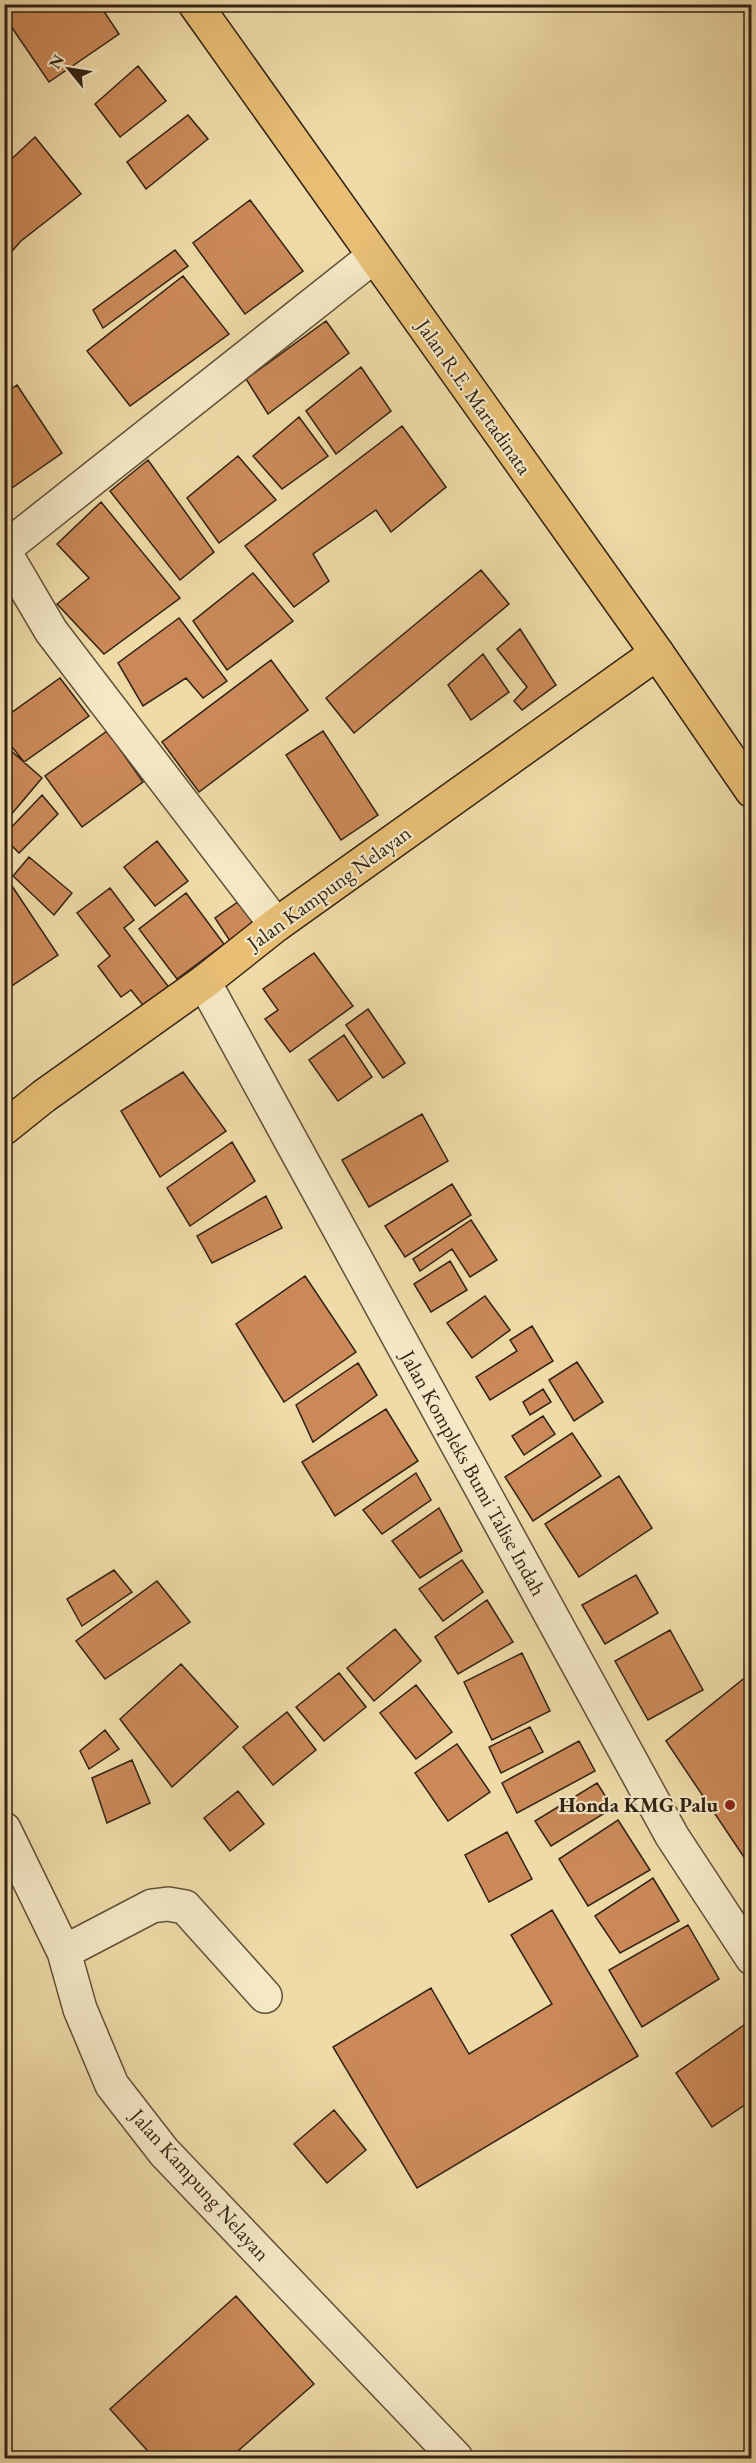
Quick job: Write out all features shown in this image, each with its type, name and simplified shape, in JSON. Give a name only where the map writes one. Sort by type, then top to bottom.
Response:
[{"type":"main road","name":"Jalan R.E. Martadinata","points":[[195,4],[657,653],[752,791]]},
{"type":"main road","name":"Jalan Kampung Nelayan","points":[[4,1128],[44,1096],[204,982],[276,925],[657,653]]},
{"type":"street","points":[[276,925],[51,631],[4,550],[374,256]]},
{"type":"street","name":"Jalan Kompleks Bumi Talise Indah","points":[[204,982],[672,1836],[752,1958]]},
{"type":"street","name":"Jalan Kampung Nelayan","points":[[4,1829],[64,1952],[80,2009],[112,2085],[164,2152],[456,2458]]},
{"type":"street","points":[[64,1952],[152,1906],[168,1904],[185,1907],[265,1996]]},
{"type":"building","points":[[5,4],[99,4],[119,34],[49,82],[4,16]]},
{"type":"building","points":[[138,66],[166,101],[120,137],[95,104]]},
{"type":"building","points":[[188,115],[208,139],[146,189],[127,162]]},
{"type":"building","points":[[35,137],[81,194],[21,241],[12,251],[4,242],[4,166]]},
{"type":"building","points":[[250,200],[303,271],[245,314],[193,243]]},
{"type":"building","points":[[175,250],[188,266],[103,328],[93,310]]},
{"type":"building","points":[[183,276],[229,334],[130,406],[87,351]]},
{"type":"building","points":[[326,321],[349,353],[268,414],[246,379]]},
{"type":"building","points":[[361,367],[391,411],[336,454],[306,411]]},
{"type":"building","points":[[17,385],[62,453],[9,490],[4,482],[4,394]]},
{"type":"building","points":[[299,417],[328,456],[282,489],[253,456]]},
{"type":"building","points":[[402,426],[446,487],[391,532],[376,510],[313,554],[329,581],[294,607],[245,546]]},
{"type":"building","points":[[238,456],[276,500],[219,543],[187,498]]},
{"type":"building","points":[[148,460],[214,552],[180,580],[110,491]]},
{"type":"building","points":[[101,502],[180,598],[104,654],[57,604],[89,578],[57,544]]},
{"type":"building","points":[[481,570],[509,604],[354,733],[326,698]]},
{"type":"building","points":[[253,573],[293,621],[227,670],[193,621]]},
{"type":"building","points":[[179,618],[227,681],[203,698],[186,678],[143,706],[118,663]]},
{"type":"building","points":[[520,629],[556,685],[522,710],[514,701],[527,687],[497,649]]},
{"type":"building","points":[[483,654],[509,692],[471,720],[448,685]]},
{"type":"building","points":[[271,660],[308,710],[199,792],[162,742]]},
{"type":"building","points":[[60,678],[89,716],[24,762],[4,737],[4,718]]},
{"type":"building","points":[[107,731],[143,782],[82,827],[45,776]]},
{"type":"building","points":[[323,731],[378,815],[341,840],[286,755]]},
{"type":"building","points":[[9,749],[42,778],[4,823],[4,755]]},
{"type":"building","points":[[42,795],[58,814],[19,853],[4,838],[4,835]]},
{"type":"building","points":[[157,841],[188,881],[155,906],[124,867]]},
{"type":"building","points":[[29,857],[72,893],[54,915],[13,876]]},
{"type":"building","points":[[4,874],[58,955],[4,991]]},
{"type":"building","points":[[110,888],[134,920],[124,928],[171,990],[146,1009],[131,990],[121,997],[98,966],[110,956],[77,913]]},
{"type":"building","points":[[186,893],[224,944],[177,979],[139,929]]},
{"type":"building","points":[[242,899],[258,923],[230,941],[215,918]]},
{"type":"building","points":[[314,953],[353,1006],[290,1052],[265,1019],[278,1010],[263,989]]},
{"type":"building","points":[[368,1009],[405,1063],[383,1078],[346,1025]]},
{"type":"building","points":[[344,1035],[372,1077],[338,1101],[309,1060]]},
{"type":"building","points":[[183,1072],[226,1131],[160,1177],[121,1111]]},
{"type":"building","points":[[422,1114],[448,1161],[369,1207],[342,1160]]},
{"type":"building","points":[[232,1142],[255,1181],[190,1226],[167,1188]]},
{"type":"building","points":[[452,1184],[471,1215],[405,1257],[385,1226]]},
{"type":"building","points":[[266,1196],[282,1228],[212,1263],[197,1236]]},
{"type":"building","points":[[471,1220],[497,1260],[470,1277],[452,1249],[420,1271],[413,1259]]},
{"type":"building","points":[[450,1261],[467,1290],[431,1312],[414,1284]]},
{"type":"building","points":[[305,1276],[356,1352],[284,1402],[236,1324]]},
{"type":"building","points":[[485,1296],[510,1330],[472,1358],[447,1323]]},
{"type":"building","points":[[532,1326],[553,1361],[490,1400],[476,1377],[517,1351],[510,1340]]},
{"type":"building","points":[[577,1362],[603,1402],[574,1421],[549,1380]]},
{"type":"building","points":[[358,1363],[377,1395],[313,1442],[296,1405]]},
{"type":"building","points":[[543,1389],[551,1402],[530,1415],[523,1402]]},
{"type":"building","points":[[386,1409],[418,1461],[335,1516],[302,1462]]},
{"type":"building","points":[[543,1416],[555,1434],[524,1455],[512,1436]]},
{"type":"building","points":[[572,1433],[601,1476],[533,1521],[505,1477]]},
{"type":"building","points":[[416,1473],[431,1500],[382,1534],[363,1510]]},
{"type":"building","points":[[619,1476],[652,1528],[579,1577],[545,1524]]},
{"type":"building","points":[[439,1508],[462,1551],[420,1578],[392,1541]]},
{"type":"building","points":[[462,1560],[483,1592],[443,1621],[419,1589]]},
{"type":"building","points":[[114,1570],[132,1592],[82,1626],[67,1599]]},
{"type":"building","points":[[636,1575],[658,1613],[605,1644],[582,1605]]},
{"type":"building","points":[[157,1581],[190,1622],[105,1679],[76,1641]]},
{"type":"building","points":[[487,1600],[513,1642],[458,1674],[435,1637]]},
{"type":"building","points":[[395,1629],[421,1661],[374,1701],[347,1668]]},
{"type":"building","points":[[670,1630],[703,1690],[648,1720],[615,1661]]},
{"type":"building","points":[[522,1653],[550,1711],[492,1740],[464,1682]]},
{"type":"building","points":[[181,1664],[238,1727],[172,1787],[120,1719]]},
{"type":"building","name":"Honda KMG Palu","points":[[752,1672],[752,1869],[666,1741]]},
{"type":"building","points":[[339,1673],[366,1707],[324,1741],[296,1707]]},
{"type":"building","points":[[416,1685],[452,1732],[416,1759],[380,1713]]},
{"type":"building","points":[[287,1712],[316,1750],[273,1785],[243,1747]]},
{"type":"building","points":[[530,1727],[543,1752],[501,1773],[489,1747]]},
{"type":"building","points":[[105,1730],[119,1749],[89,1769],[80,1751]]},
{"type":"building","points":[[579,1741],[595,1771],[517,1813],[502,1783]]},
{"type":"building","points":[[457,1744],[490,1792],[448,1821],[415,1773]]},
{"type":"building","points":[[132,1760],[150,1803],[107,1823],[92,1778]]},
{"type":"building","points":[[597,1783],[613,1808],[551,1846],[535,1821]]},
{"type":"building","points":[[238,1791],[264,1824],[230,1851],[204,1818]]},
{"type":"building","points":[[618,1820],[650,1870],[588,1906],[559,1859]]},
{"type":"building","points":[[507,1832],[532,1879],[489,1902],[465,1855]]},
{"type":"building","points":[[653,1878],[679,1921],[620,1953],[595,1916]]},
{"type":"building","points":[[552,1910],[638,2056],[417,2188],[333,2047],[431,1988],[469,2054],[552,2004],[511,1935]]},
{"type":"building","points":[[688,1925],[719,1979],[642,2027],[609,1970]]},
{"type":"building","points":[[744,2025],[752,2037],[752,2100],[712,2127],[676,2073]]},
{"type":"building","points":[[334,2110],[366,2150],[327,2183],[294,2144]]},
{"type":"building","points":[[236,2296],[314,2384],[230,2458],[154,2458],[110,2409]]},
{"type":"place","name":"Honda KMG Palu","points":[[730,1805]]}]
